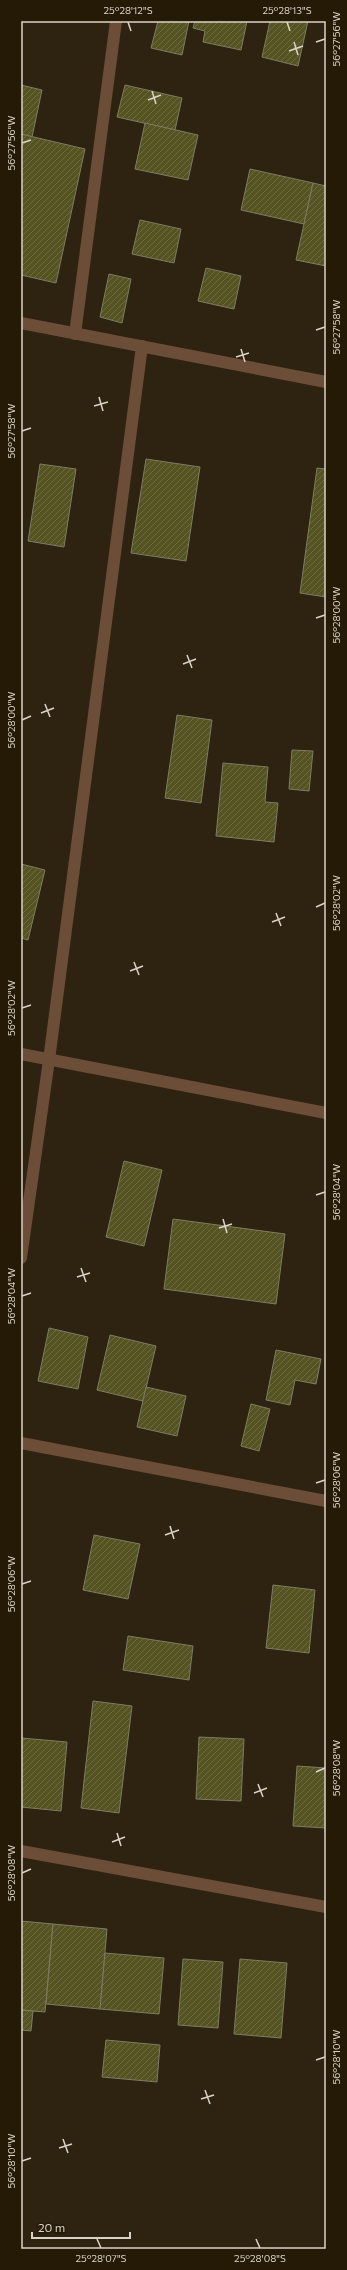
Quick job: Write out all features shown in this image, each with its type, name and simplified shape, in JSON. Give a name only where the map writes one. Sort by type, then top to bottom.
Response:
[{"type":"street","points":[[75,334],[116,21]]},
{"type":"street","points":[[21,323],[326,382]]},
{"type":"street","points":[[21,1258],[49,1060],[142,346]]},
{"type":"street","points":[[21,1054],[326,1114]]},
{"type":"street","points":[[21,1442],[326,1501]]},
{"type":"street","points":[[21,1850],[326,1907]]},
{"type":"building","points":[[158,21],[189,21],[182,55],[151,48]]},
{"type":"building","points":[[195,21],[247,21],[241,50],[203,42],[205,31],[193,28]]},
{"type":"building","points":[[270,21],[308,21],[298,66],[262,57]]},
{"type":"building","points":[[21,85],[42,90],[32,137],[21,134]]},
{"type":"building","points":[[125,85],[182,98],[175,130],[117,117]]},
{"type":"building","points":[[145,123],[198,135],[188,180],[135,169]]},
{"type":"building","points":[[21,134],[85,149],[56,283],[21,275]]},
{"type":"building","points":[[250,169],[313,183],[304,224],[241,210]]},
{"type":"building","points":[[313,183],[326,186],[326,266],[296,260]]},
{"type":"building","points":[[140,220],[181,229],[174,263],[132,254]]},
{"type":"building","points":[[206,268],[241,276],[234,309],[198,301]]},
{"type":"building","points":[[109,274],[131,279],[122,323],[100,317]]},
{"type":"building","points":[[146,459],[200,467],[186,561],[131,553]]},
{"type":"building","points":[[40,464],[76,469],[64,547],[28,541]]},
{"type":"building","points":[[317,468],[326,469],[326,597],[300,593]]},
{"type":"building","points":[[177,715],[212,720],[201,803],[165,798]]},
{"type":"building","points":[[292,750],[313,751],[309,791],[289,789]]},
{"type":"building","points":[[223,763],[268,767],[265,802],[278,803],[274,842],[216,836]]},
{"type":"building","points":[[21,864],[45,870],[28,940],[21,938]]},
{"type":"building","points":[[124,1161],[162,1170],[144,1246],[106,1237]]},
{"type":"building","points":[[173,1219],[285,1234],[276,1304],[164,1289]]},
{"type":"building","points":[[49,1328],[88,1337],[78,1389],[38,1381]]},
{"type":"building","points":[[110,1335],[156,1346],[143,1401],[97,1390]]},
{"type":"building","points":[[276,1350],[321,1359],[316,1384],[295,1380],[290,1405],[266,1400]]},
{"type":"building","points":[[146,1387],[186,1396],[177,1436],[137,1427]]},
{"type":"building","points":[[251,1404],[270,1409],[259,1451],[241,1446]]},
{"type":"building","points":[[94,1535],[140,1544],[128,1599],[83,1590]]},
{"type":"building","points":[[273,1585],[315,1590],[309,1653],[266,1648]]},
{"type":"building","points":[[128,1636],[193,1646],[189,1680],[123,1670]]},
{"type":"building","points":[[93,1701],[132,1706],[119,1813],[81,1808]]},
{"type":"building","points":[[199,1737],[244,1739],[241,1801],[196,1799]]},
{"type":"building","points":[[21,1738],[67,1742],[61,1811],[21,1807]]},
{"type":"building","points":[[297,1766],[326,1768],[326,1828],[293,1826]]},
{"type":"building","points":[[21,1921],[53,1924],[45,2012],[21,2010]]},
{"type":"building","points":[[53,1924],[107,1929],[100,2009],[46,2004]]},
{"type":"building","points":[[105,1953],[164,1958],[159,2014],[100,2009]]},
{"type":"building","points":[[183,1959],[223,1962],[218,2028],[178,2025]]},
{"type":"building","points":[[240,1959],[287,1963],[281,2038],[234,2034]]},
{"type":"building","points":[[21,2010],[33,2011],[31,2031],[21,2030]]},
{"type":"building","points":[[106,2040],[160,2045],[157,2082],[102,2077]]}]
